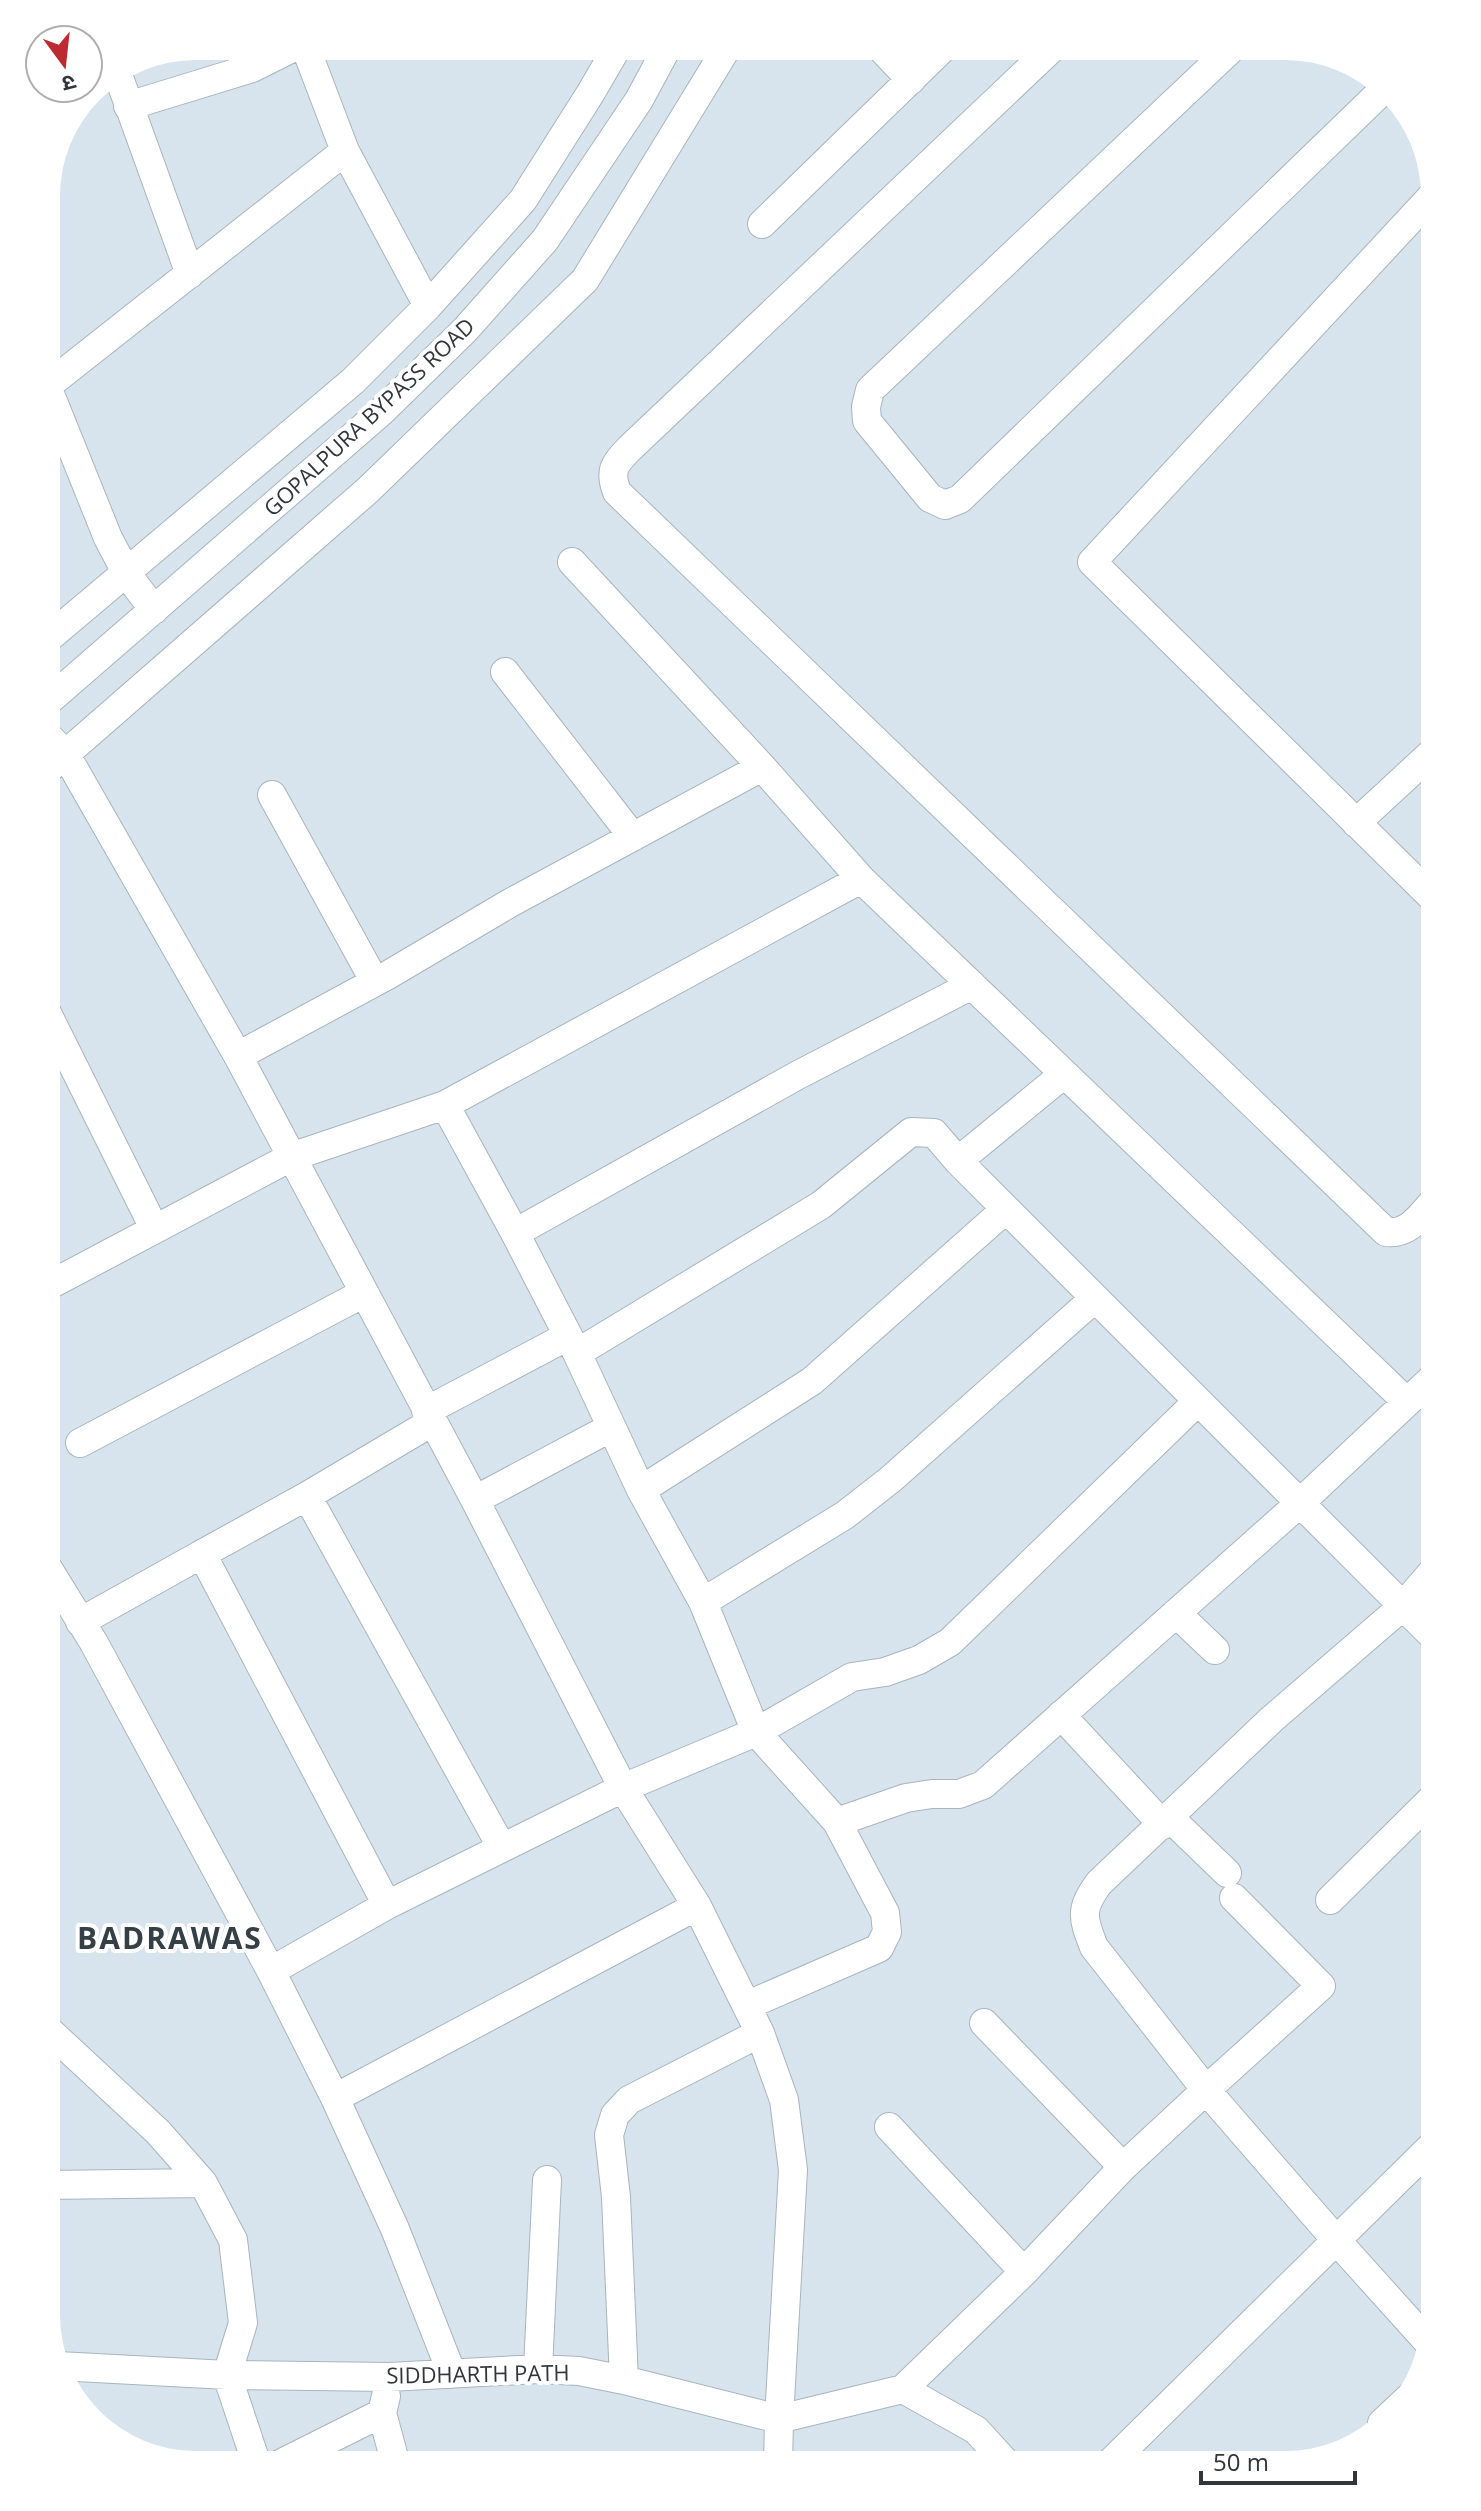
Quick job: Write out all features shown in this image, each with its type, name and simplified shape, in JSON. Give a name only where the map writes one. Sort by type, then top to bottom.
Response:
[{"type":"street","points":[[128,106],[242,60]]},
{"type":"street","points":[[310,60],[345,151],[428,306]]},
{"type":"street","name":"GOPALPURA BYPASS ROAD","points":[[60,629],[353,381],[428,306],[523,200],[610,60]]},
{"type":"street","name":"GOPALPURA BYPASS ROAD","points":[[60,691],[381,412],[465,330],[545,240],[639,100],[660,60]]},
{"type":"street","points":[[60,760],[368,490],[585,280],[719,60]]},
{"type":"street","points":[[892,60],[911,80]]},
{"type":"street","points":[[762,224],[931,60]]},
{"type":"street","points":[[1039,60],[629,449],[617,462],[611,478],[617,492],[1386,1232],[1398,1233],[1421,1214]]},
{"type":"street","points":[[1219,60],[870,390],[867,421],[930,498],[945,505],[960,499],[1377,96]]},
{"type":"street","points":[[120,83],[190,274]]},
{"type":"street","points":[[60,375],[345,151]]},
{"type":"street","points":[[1421,208],[1092,562],[1421,886]]},
{"type":"street","points":[[60,418],[108,538],[127,574],[154,610]]},
{"type":"street","points":[[572,562],[861,879],[1407,1402]]},
{"type":"street","points":[[505,672],[633,837]]},
{"type":"street","points":[[1356,823],[1421,763]]},
{"type":"street","points":[[238,1056],[375,982],[510,903],[762,767]]},
{"type":"street","points":[[60,769],[238,1056],[475,1500],[623,1788],[697,1906],[760,2033],[784,2100],[793,2170],[778,2451]]},
{"type":"street","points":[[272,795],[375,982]]},
{"type":"street","points":[[60,1279],[291,1157],[445,1105],[861,879]]},
{"type":"street","points":[[515,1233],[798,1075],[972,985]]},
{"type":"street","points":[[60,1039],[154,1228]]},
{"type":"street","points":[[958,1161],[1064,1074]]},
{"type":"street","points":[[445,1105],[515,1233],[641,1490],[703,1602],[756,1732],[837,1822],[885,1913],[887,1932],[879,1948],[748,2005]]},
{"type":"street","points":[[80,1622],[307,1496],[429,1417],[572,1345],[821,1205],[911,1132],[934,1133],[958,1161],[1421,1624]]},
{"type":"street","points":[[641,1490],[812,1381],[1006,1209]]},
{"type":"street","points":[[80,1443],[364,1293]]},
{"type":"street","points":[[703,1602],[845,1515],[891,1479],[1095,1298]]},
{"type":"street","points":[[837,1822],[906,1798],[959,1794],[983,1785],[1300,1503],[1421,1389]]},
{"type":"street","points":[[271,1971],[387,1905],[623,1788],[756,1732],[852,1677],[885,1672],[919,1660],[950,1642],[1198,1401]]},
{"type":"street","points":[[475,1500],[610,1428]]},
{"type":"street","points":[[307,1496],[502,1848]]},
{"type":"street","points":[[202,1554],[387,1905]]},
{"type":"street","points":[[1420,2333],[1206,2090],[1094,1947],[1085,1924],[1085,1902],[1099,1883],[1272,1719],[1403,1606],[1421,1585]]},
{"type":"street","points":[[60,1602],[80,1622],[94,1643],[271,1971],[335,2098],[395,2229],[452,2374]]},
{"type":"street","points":[[1176,1613],[1215,1650]]},
{"type":"street","points":[[995,2451],[976,2430],[903,2389],[1024,2272],[1123,2167],[1321,1986],[1230,1886],[1061,1715]]},
{"type":"street","points":[[1330,1900],[1421,1810]]},
{"type":"street","points":[[335,2098],[697,1906]]},
{"type":"street","points":[[984,2023],[1123,2167]]},
{"type":"street","points":[[624,2380],[616,2197],[609,2135],[615,2115],[629,2100],[760,2033]]},
{"type":"street","points":[[60,2041],[158,2132],[203,2183],[233,2240],[243,2323],[227,2375],[252,2451]]},
{"type":"street","points":[[889,2127],[1024,2272]]},
{"type":"street","points":[[1122,2451],[1421,2157]]},
{"type":"street","points":[[538,2369],[547,2180]]},
{"type":"street","points":[[60,2185],[203,2183]]},
{"type":"street","name":"SIDDHARTH PATH","points":[[70,2367],[227,2375],[389,2377],[538,2369],[579,2371],[779,2419],[903,2389]]},
{"type":"street","points":[[389,2377],[382,2413],[392,2451]]},
{"type":"street","points":[[306,2451],[382,2413]]},
{"type":"district","name":"BADRAWAS","points":[[170,1939]]}]
